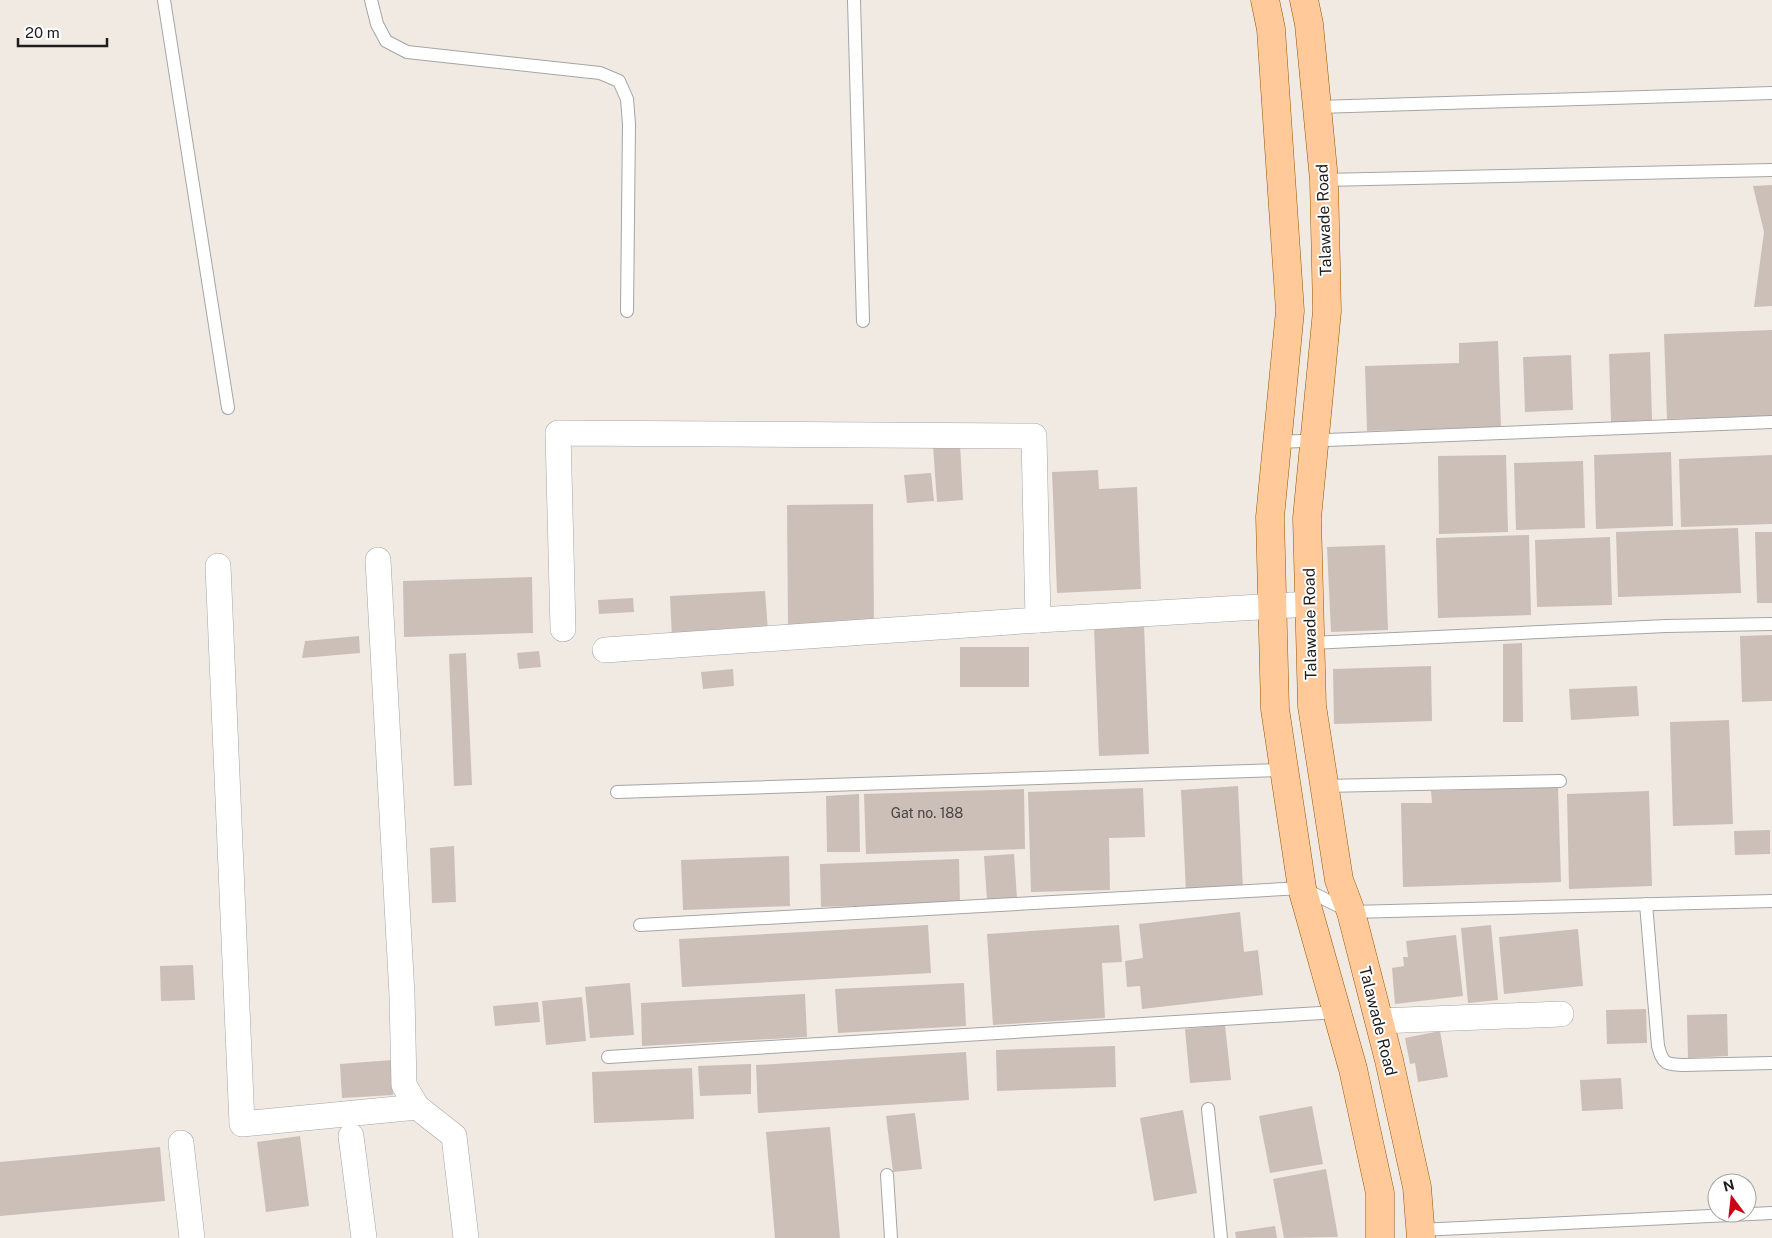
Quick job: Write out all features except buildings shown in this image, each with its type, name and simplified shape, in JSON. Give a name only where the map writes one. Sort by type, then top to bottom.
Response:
[{"type":"main road","points":[[1265,0],[1271,29],[1290,311],[1270,516],[1274,709],[1302,888],[1353,1069],[1380,1193],[1380,1238]]},
{"type":"main road","name":"Talawade Road","points":[[1304,0],[1309,24],[1324,180],[1327,312],[1307,518],[1312,706],[1339,880],[1351,912],[1379,1021],[1417,1187],[1421,1234]]},
{"type":"street","points":[[563,629],[558,433],[1034,436],[1038,620]]},
{"type":"street","points":[[378,560],[402,985],[404,1085],[417,1107],[454,1136],[466,1238]]},
{"type":"street","points":[[218,566],[242,1124],[417,1107]]},
{"type":"street","points":[[605,650],[1038,620],[1310,604]]},
{"type":"street","points":[[1379,1021],[1561,1014]]},
{"type":"street","points":[[351,1136],[364,1238]]},
{"type":"street","points":[[181,1144],[192,1238]]},
{"type":"lane","points":[[164,0],[228,408]]},
{"type":"lane","points":[[371,0],[377,24],[386,41],[406,52],[600,73],[620,81],[627,99],[629,124],[627,311]]},
{"type":"lane","points":[[854,0],[864,320]]},
{"type":"lane","points":[[1318,107],[1772,93]]},
{"type":"lane","points":[[1324,180],[1772,170]]},
{"type":"lane","points":[[1277,442],[1772,422]]},
{"type":"lane","points":[[1311,642],[1666,626],[1772,624]]},
{"type":"lane","points":[[617,792],[1284,770]]},
{"type":"lane","points":[[1324,786],[1560,781]]},
{"type":"lane","points":[[640,925],[1302,888],[1351,912],[1772,901]]},
{"type":"lane","points":[[1646,904],[1658,1046],[1662,1059],[1669,1064],[1683,1066],[1772,1063]]},
{"type":"lane","points":[[608,1057],[1337,1012]]},
{"type":"lane","points":[[1208,1109],[1221,1238]]},
{"type":"lane","points":[[887,1175],[891,1238]]},
{"type":"lane","points":[[1421,1234],[1772,1213]]}]
